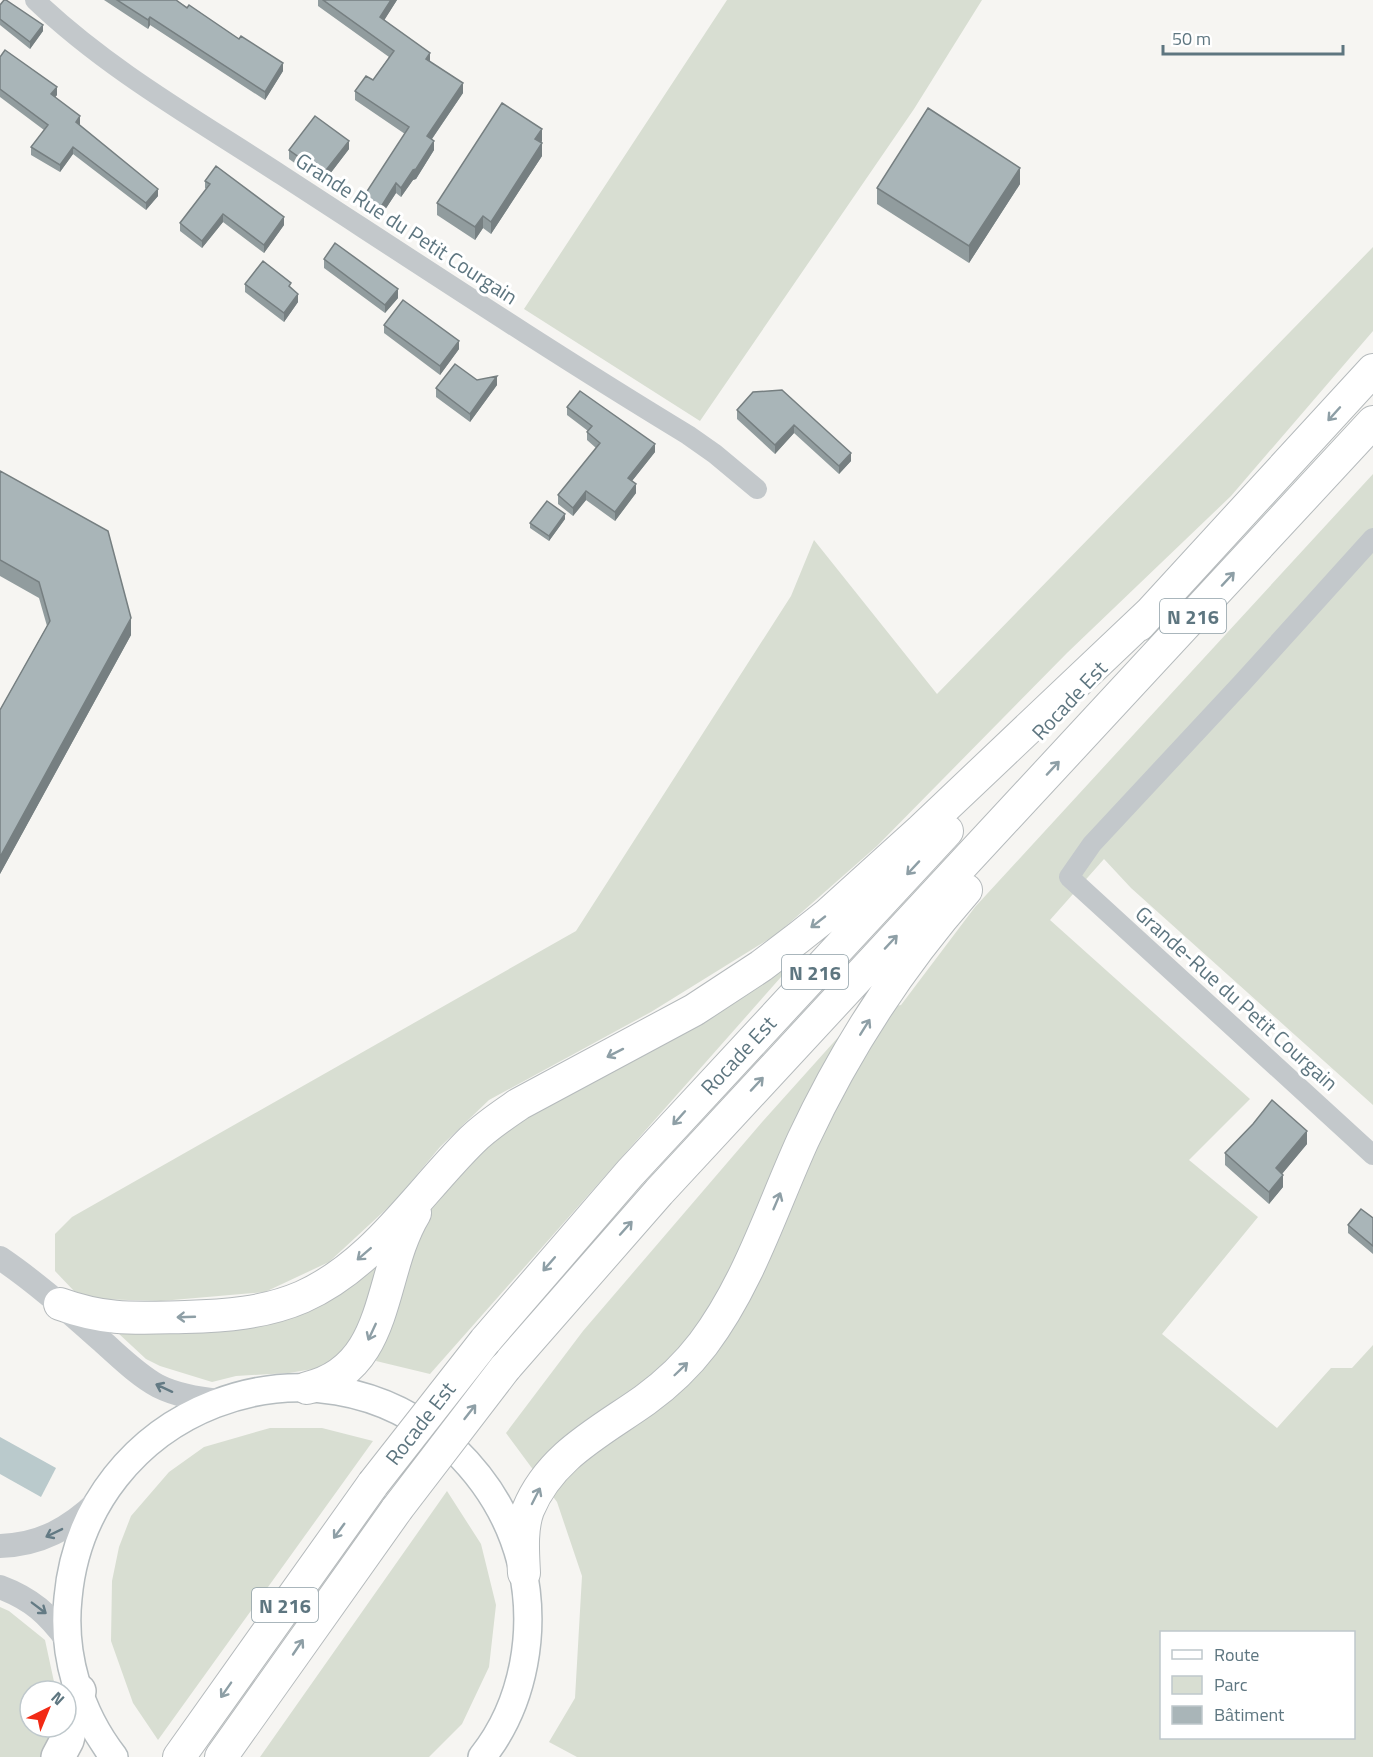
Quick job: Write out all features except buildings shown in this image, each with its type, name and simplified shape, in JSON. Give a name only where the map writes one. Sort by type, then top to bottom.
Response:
[{"type":"highway","name":"Rocade Est","points":[[179,1757],[373,1484],[484,1341],[579,1230],[674,1124],[1153,610],[1373,370]]},
{"type":"highway","name":"Rocade Est","points":[[224,1752],[397,1509],[505,1368],[658,1192],[1373,422]]},
{"type":"highway","points":[[60,1304],[90,1314],[118,1319],[223,1316],[274,1306],[302,1297],[343,1271],[380,1239],[475,1138],[519,1104],[694,1010],[761,966],[827,915],[921,830],[1153,610]]},
{"type":"highway","points":[[524,1574],[526,1521],[528,1511],[540,1487],[567,1455],[667,1382],[687,1364],[719,1321],[747,1269],[802,1143],[835,1076],[882,999],[912,957],[989,864],[1002,843],[1013,810]]},
{"type":"highway","points":[[307,1388],[334,1378],[349,1367],[361,1352],[378,1319],[402,1241],[412,1218],[435,1182]]},
{"type":"highway","points":[[58,1757],[67,1740],[79,1691]]},
{"type":"main road","points":[[114,1757],[96,1730],[79,1691],[68,1641],[67,1604],[72,1568],[83,1532],[99,1499],[118,1472],[145,1444],[181,1419],[220,1401],[263,1390],[307,1388],[350,1394],[372,1400],[411,1418],[447,1443],[478,1475],[502,1511],[524,1574],[528,1636],[520,1677],[507,1717],[482,1757]]},
{"type":"street","name":"Grande Rue du Petit Courgain","points":[[35,0],[70,31],[131,76],[413,261],[688,435],[757,489]]},
{"type":"street","name":"Grande-Rue du Petit Courgain","points":[[1373,538],[1092,844],[1069,877],[1373,1155]]},
{"type":"street","points":[[0,1258],[60,1304],[128,1364],[158,1386],[189,1397],[220,1401]]},
{"type":"street","points":[[0,1546],[33,1542],[60,1531],[84,1514],[99,1499]]},
{"type":"street","points":[[0,1587],[20,1595],[45,1612],[68,1641]]},
{"type":"green space","points":[[727,0],[982,0],[914,109],[700,421],[524,309]]},
{"type":"green space","points":[[1373,247],[1373,331],[1231,496],[1067,653],[877,846],[777,934],[651,1012],[489,1100],[440,1147],[395,1201],[329,1262],[265,1292],[161,1301],[96,1299],[74,1291],[55,1271],[55,1234],[72,1217],[576,931],[791,596],[814,540],[937,694]]},
{"type":"green space","points":[[1373,474],[1373,1105],[1131,888],[1104,859],[1050,920],[1250,1099],[1189,1160],[1258,1217],[1162,1334],[1277,1428],[1331,1368],[1352,1368],[1373,1345],[1373,1757],[577,1757],[549,1742],[575,1698],[582,1576],[557,1502],[506,1433],[583,1331],[763,1121],[859,1014],[901,1005],[975,907]]},
{"type":"green space","points":[[820,933],[430,1374],[376,1361],[414,1233],[451,1178],[492,1132]]},
{"type":"green space","points":[[379,1252],[378,1275],[351,1350],[319,1368],[289,1373],[236,1376],[212,1382],[160,1366],[146,1359],[118,1333],[198,1326]]},
{"type":"green space","points":[[270,1428],[322,1428],[373,1441],[158,1740],[133,1703],[111,1641],[112,1581],[119,1547],[131,1516],[169,1472],[204,1447]]},
{"type":"green space","points":[[447,1491],[481,1544],[496,1605],[489,1667],[462,1724],[429,1757],[260,1757]]},
{"type":"green space","points":[[0,1607],[9,1611],[45,1640],[53,1679],[18,1679],[18,1739],[50,1739],[43,1757],[0,1757]]},
{"type":"shaded area","points":[[0,1437],[56,1468],[41,1497],[0,1474]]}]
